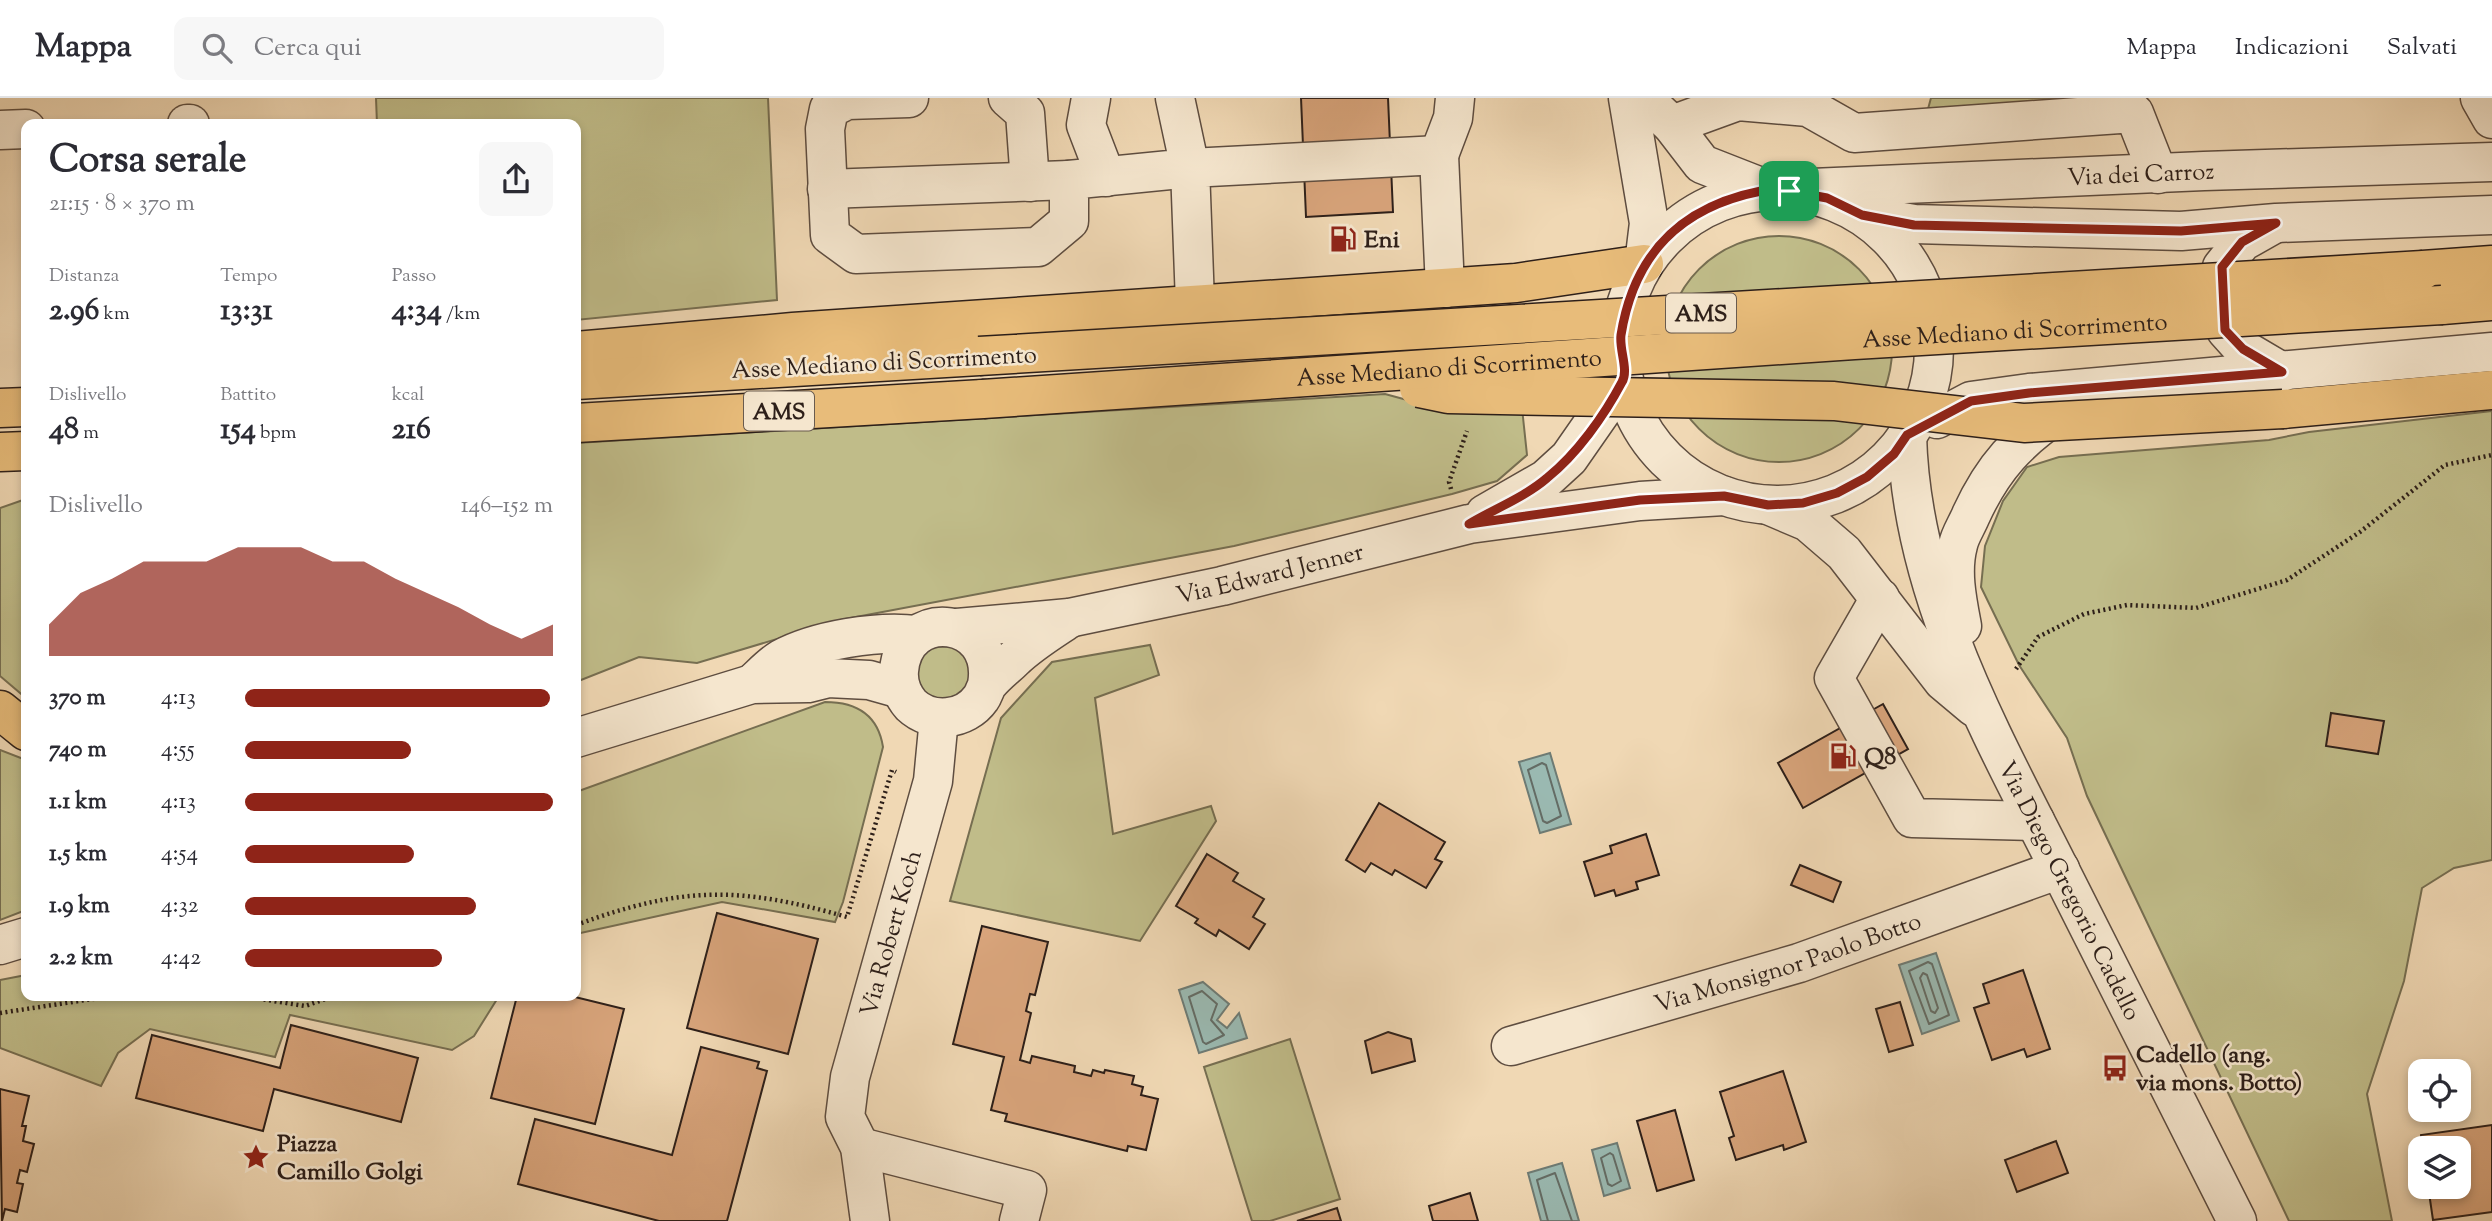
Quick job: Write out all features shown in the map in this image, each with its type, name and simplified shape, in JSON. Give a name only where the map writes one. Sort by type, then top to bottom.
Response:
[{"type":"highway","points":[[581,351],[793,332],[1445,288],[1540,280],[1644,264]]},
{"type":"highway","name":"Asse Mediano di Scorrimento","points":[[581,380],[2492,265]]},
{"type":"highway","name":"Asse Mediano di Scorrimento","points":[[581,423],[1352,376],[1854,340],[2492,302]]},
{"type":"highway","points":[[1352,376],[1448,394],[1834,401],[2024,423],[2283,409],[2492,390]]},
{"type":"highway","points":[[0,408],[21,407]]},
{"type":"highway","points":[[0,452],[21,451]]},
{"type":"highway","points":[[0,478],[21,477]]},
{"type":"highway","points":[[0,710],[21,728]]},
{"type":"street","points":[[909,98],[847,100],[829,109],[825,129],[830,235],[856,254],[1038,247],[1069,221],[1088,178],[1086,125],[1091,98]]},
{"type":"street","points":[[1008,98],[1025,113],[1030,182]]},
{"type":"street","points":[[1175,98],[1190,167],[1195,303]]},
{"type":"street","points":[[1445,288],[1439,155],[1453,118],[1455,98]]},
{"type":"street","points":[[1628,98],[1649,223],[1644,264],[1628,301],[1620,340],[1624,379],[1633,410],[1648,438],[1678,469],[1695,482],[1724,496],[1768,505],[1803,503],[1837,493],[1867,477],[1894,454],[1928,394],[1934,360],[1933,327],[1925,293],[1910,263],[1889,236],[1868,200],[1854,133]]},
{"type":"street","points":[[1643,98],[1672,125],[1702,164],[1780,191]]},
{"type":"street","points":[[2480,98],[2492,119]]},
{"type":"street","points":[[1672,125],[1738,101],[1808,107],[1854,133],[2134,113],[2158,174]]},
{"type":"street","points":[[0,130],[21,130]]},
{"type":"street","points":[[827,189],[1030,182],[1190,167],[1439,155]]},
{"type":"street","name":"Via dei Carroz","points":[[1644,264],[1668,235],[1707,208],[1733,197],[1780,191],[1868,200],[2204,171],[2492,162]]},
{"type":"street","points":[[2088,231],[2147,191],[2204,171]]},
{"type":"street","name":"Via dei Carroz","points":[[1868,200],[1914,225],[2088,231],[2181,231],[2276,223],[2492,215]]},
{"type":"street","points":[[2276,223],[2242,242],[2222,267],[2225,330],[2243,349],[2282,372]]},
{"type":"street","points":[[1907,435],[1971,401],[2029,393],[2114,388],[2492,352]]},
{"type":"street","name":"Via Edward Jenner","points":[[1469,524],[1546,479],[1586,436],[1624,379]]},
{"type":"street","points":[[1978,710],[1955,588],[1958,545],[1982,491],[2006,456],[2037,428],[2071,405],[2114,388]]},
{"type":"street","name":"Via Diego Gregorio Cadello","points":[[1907,435],[1908,480],[1923,560],[1978,710],[2237,1221]]},
{"type":"street","name":"Via Edward Jenner","points":[[957,628],[1069,618],[1222,586],[1469,524],[1640,500],[1724,496]]},
{"type":"street","name":"Via Diego Gregorio Cadello","points":[[1768,505],[1808,522],[1844,554],[1943,681],[1978,710]]},
{"type":"street","points":[[1880,598],[1834,678],[1912,818],[2035,821]]},
{"type":"street","name":"Via Edward Jenner","points":[[988,685],[1027,647],[1069,618]]},
{"type":"street","points":[[752,684],[781,659],[836,641],[889,632],[917,635],[943,626],[968,633],[984,650],[988,661],[988,685],[971,709],[958,716],[939,718],[914,707],[901,689],[900,660],[906,646],[917,635]]},
{"type":"street","points":[[581,736],[752,684],[808,683],[828,678],[869,680],[901,689]]},
{"type":"street","name":"Via Robert Koch","points":[[870,1221],[860,1147],[845,1117],[850,1077],[933,781],[939,718]]},
{"type":"street","points":[[0,726],[21,731]]},
{"type":"street","name":"Via Monsignor Paolo Botto","points":[[1511,1046],[1799,963],[2060,869]]},
{"type":"street","points":[[0,944],[21,938]]},
{"type":"street","points":[[860,1147],[1027,1190],[1020,1221]]},
{"type":"path","points":[[2016,669],[2038,637],[2084,614],[2127,606],[2196,608],[2287,580],[2360,532],[2445,465],[2492,455]]},
{"type":"path","points":[[581,923],[631,905],[709,893],[764,896],[847,918],[892,771],[933,781]]},
{"type":"path","points":[[0,1013],[79,1001]]},
{"type":"path","points":[[274,1001],[305,1006],[320,1001]]},
{"type":"shaded area","points":[[376,98],[768,98],[777,300],[581,320],[581,119],[377,119]]},
{"type":"shaded area","points":[[1931,98],[2083,98],[1928,109]]},
{"type":"shaded area","points":[[1768,236],[1790,236],[1822,244],[1859,269],[1884,306],[1892,349],[1884,392],[1859,429],[1822,454],[1790,462],[1768,462],[1726,449],[1692,421],[1674,392],[1666,360],[1666,338],[1679,296],[1707,262],[1736,244]]},
{"type":"shaded area","points":[[1385,394],[1444,410],[1522,408],[1527,455],[1497,481],[1234,546],[840,620],[697,663],[639,657],[581,680],[581,443]]},
{"type":"shaded area","points":[[2492,411],[2492,860],[2454,868],[2422,888],[2404,981],[2367,1094],[2392,1221],[2289,1221],[2087,796],[2067,738],[2019,665],[1981,587],[1985,546],[2003,501],[2027,467],[2059,457],[2269,440],[2309,432]]},
{"type":"shaded area","points":[[21,501],[21,694],[0,676],[0,508]]},
{"type":"shaded area","points":[[1150,645],[1159,675],[1095,698],[1113,834],[1211,806],[1216,821],[1140,941],[950,901],[1001,718],[1052,662]]},
{"type":"shaded area","points":[[964,646],[974,685],[949,704],[920,693],[913,663],[925,647]]},
{"type":"shaded area","points":[[825,702],[847,705],[864,712],[876,726],[883,747],[843,902],[835,922],[722,902],[581,933],[581,790]]},
{"type":"shaded area","points":[[0,750],[21,758],[21,912],[0,920]]},
{"type":"shaded area","points":[[21,976],[21,1001],[496,1001],[474,1036],[452,1050],[290,1015],[275,1057],[150,1029],[118,1053],[101,1086],[0,1048],[0,980]]},
{"type":"shaded area","points":[[1290,1039],[1340,1199],[1270,1221],[1252,1221],[1204,1067]]},
{"type":"water","points":[[1550,753],[1571,824],[1540,833],[1519,762]]},
{"type":"water","points":[[1936,953],[1959,1021],[1922,1034],[1899,965]]},
{"type":"water","points":[[1203,982],[1229,1004],[1217,1020],[1227,1028],[1239,1013],[1247,1038],[1199,1053],[1179,990]]},
{"type":"water","points":[[1617,1143],[1630,1188],[1604,1196],[1592,1150]]},
{"type":"water","points":[[1562,1163],[1579,1221],[1541,1221],[1528,1173]]},
{"type":"building","points":[[1301,98],[1388,98],[1393,212],[1306,217]]},
{"type":"building","points":[[1883,704],[1908,749],[1803,808],[1778,763]]},
{"type":"building","points":[[2331,713],[2384,721],[2378,754],[2326,746]]},
{"type":"building","points":[[1379,803],[1445,842],[1435,859],[1442,862],[1426,888],[1395,870],[1392,875],[1371,863],[1365,872],[1346,860]]},
{"type":"building","points":[[1646,834],[1659,875],[1636,882],[1638,889],[1616,896],[1614,890],[1595,896],[1584,862],[1612,853],[1610,846]]},
{"type":"building","points":[[1207,854],[1238,873],[1233,881],[1264,899],[1253,917],[1265,924],[1249,949],[1219,930],[1216,936],[1195,923],[1198,919],[1176,906]]},
{"type":"building","points":[[1800,865],[1841,882],[1833,902],[1791,885]]},
{"type":"building","points":[[717,913],[818,939],[788,1054],[687,1028]]},
{"type":"building","points":[[982,926],[1048,942],[1035,995],[1030,994],[1026,1011],[1031,1013],[1020,1060],[1030,1063],[1032,1056],[1075,1066],[1074,1072],[1091,1076],[1093,1070],[1104,1073],[1105,1070],[1134,1076],[1132,1084],[1143,1087],[1141,1095],[1158,1099],[1146,1150],[1128,1146],[1127,1151],[1005,1121],[1007,1114],[991,1110],[1004,1057],[953,1044]]},
{"type":"building","points":[[2023,970],[2050,1049],[2027,1057],[2024,1049],[1992,1060],[1974,1008],[1989,1003],[1983,984]]},
{"type":"building","points":[[581,998],[624,1009],[595,1124],[491,1098],[516,1001],[581,1001]]},
{"type":"building","points":[[1900,1002],[1913,1045],[1889,1052],[1876,1009]]},
{"type":"building","points":[[291,1025],[418,1058],[401,1122],[274,1089],[263,1131],[136,1098],[152,1035],[280,1068]]},
{"type":"building","points":[[1388,1032],[1411,1039],[1415,1061],[1372,1073],[1365,1041]]},
{"type":"building","points":[[701,1047],[759,1062],[757,1068],[767,1071],[727,1221],[659,1221],[518,1184],[535,1119],[672,1155]]},
{"type":"building","points":[[1783,1071],[1806,1142],[1784,1150],[1783,1145],[1736,1160],[1729,1138],[1734,1136],[1720,1092]]},
{"type":"building","points":[[0,1089],[29,1096],[22,1126],[26,1126],[23,1141],[34,1144],[27,1172],[20,1170],[17,1183],[23,1184],[17,1212],[5,1209],[2,1221]]},
{"type":"building","points":[[1675,1110],[1694,1180],[1657,1191],[1637,1121]]},
{"type":"building","points":[[2492,1125],[2492,1212],[2433,1220],[2430,1199],[2471,1199],[2471,1136],[2421,1135]]},
{"type":"building","points":[[2056,1141],[2068,1173],[2017,1192],[2005,1160]]},
{"type":"building","points":[[1470,1193],[1478,1221],[1433,1221],[1429,1206]]},
{"type":"building","points":[[1337,1208],[1341,1221],[1297,1221]]},
{"type":"place","name":"Eni","points":[[1343,239]]},
{"type":"place","name":"Q8","points":[[1843,756]]},
{"type":"place","name":"Cadello (ang. via mons. Botto)","points":[[2115,1068]]},
{"type":"place","name":"Piazza Camillo Golgi","points":[[256,1157]]},
{"type":"route","points":[[1761,191],[1789,191],[1827,198],[1862,215],[1914,225],[2181,231],[2276,223],[2242,242],[2222,267],[2225,330],[2243,349],[2278,367],[2282,372],[2029,393],[1971,401],[1907,435],[1894,454],[1867,477],[1837,493],[1803,503],[1768,505],[1724,496],[1640,500],[1469,524],[1546,479],[1569,458],[1586,436],[1624,379],[1620,340],[1628,301],[1644,264],[1661,242],[1682,223],[1733,197],[1761,191]]}]
